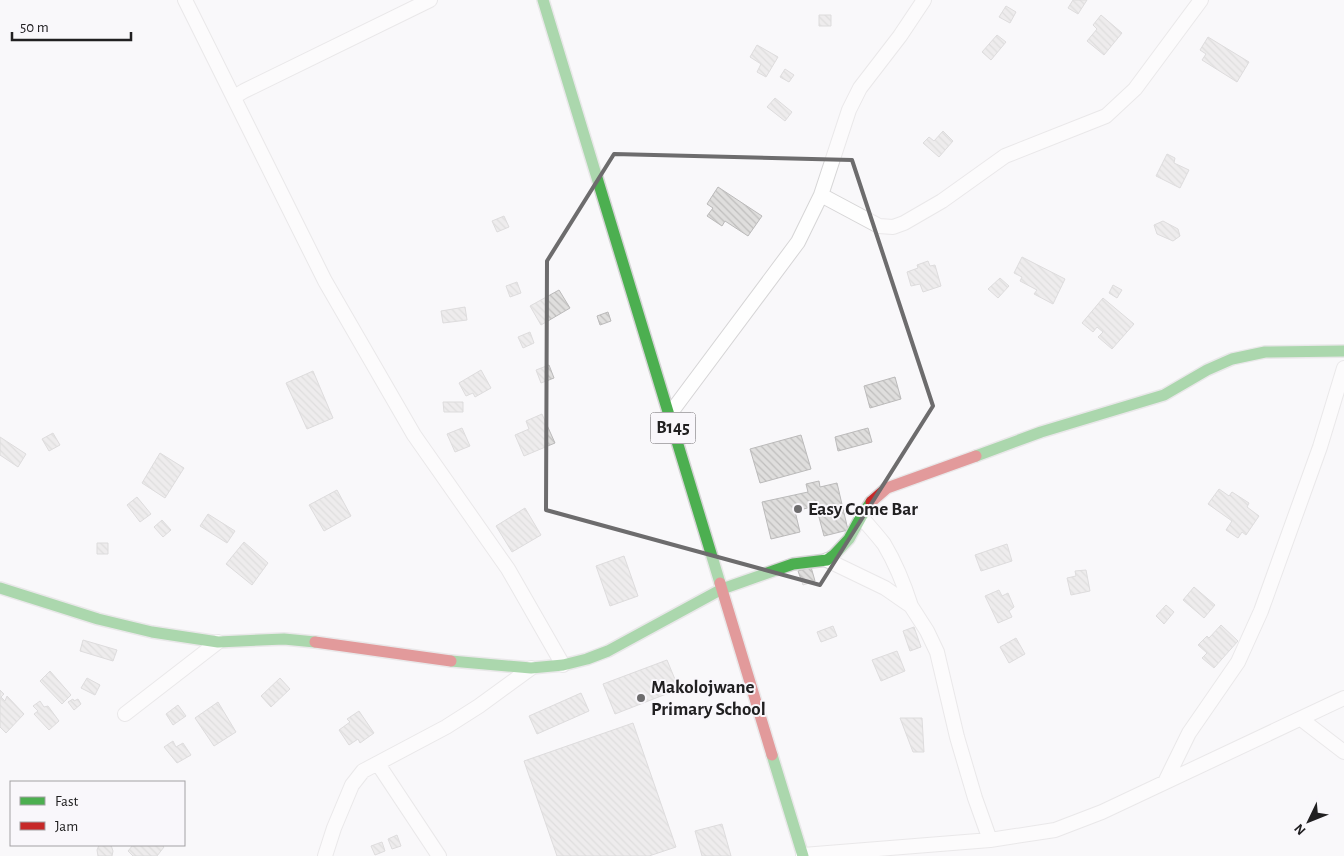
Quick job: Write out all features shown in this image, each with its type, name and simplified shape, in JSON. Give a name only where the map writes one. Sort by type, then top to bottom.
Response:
[{"type":"street","points":[[186,0],[325,281],[399,410],[508,569],[564,665]]},
{"type":"street","points":[[234,97],[430,0]]},
{"type":"street","name":"B145","points":[[543,0],[803,856]]},
{"type":"street","points":[[669,415],[798,242],[821,194],[852,102],[860,88],[900,36],[924,0]]},
{"type":"street","points":[[821,194],[878,226],[893,227],[904,223],[942,201],[1005,156],[1106,116],[1135,89],[1201,0]]},
{"type":"street","points":[[0,588],[98,619],[134,628],[218,642],[292,640],[459,662],[531,668],[564,665],[608,651],[722,589],[793,564],[827,560],[849,539],[872,501],[887,488],[1041,432],[1164,394],[1207,370],[1232,359],[1265,352],[1344,351]]},
{"type":"street","points":[[1165,782],[1189,733],[1238,662],[1261,611],[1320,447],[1344,368]]},
{"type":"street","points":[[861,517],[883,543],[895,563],[911,606],[927,631],[937,652],[956,737],[990,840]]},
{"type":"street","points":[[827,560],[885,588],[911,606]]},
{"type":"street","points":[[125,714],[218,642]]},
{"type":"street","points":[[326,856],[334,828],[352,785],[363,772],[479,706],[531,668]]},
{"type":"street","points":[[803,856],[990,840],[1055,830],[1102,812],[1344,698]]},
{"type":"street","points":[[1301,719],[1344,752]]},
{"type":"street","points":[[378,764],[439,856]]},
{"type":"highlighted area","points":[[614,154],[852,160],[933,406],[820,585],[546,510],[547,261]]},
{"type":"building","points":[[1073,0],[1087,0],[1078,14],[1068,8]]},
{"type":"building","points":[[1006,6],[1016,12],[1010,23],[999,17]]},
{"type":"building","points":[[819,15],[831,15],[831,26],[819,26]]},
{"type":"building","points":[[1101,15],[1122,33],[1104,55],[1087,41],[1097,29],[1093,25]]},
{"type":"building","points":[[997,35],[1006,42],[991,60],[982,52]]},
{"type":"building","points":[[1208,37],[1249,62],[1237,82],[1202,60],[1206,54],[1200,50]]},
{"type":"building","points":[[757,45],[778,57],[766,77],[757,72],[761,64],[750,57]]},
{"type":"building","points":[[785,69],[794,75],[789,82],[780,77]]},
{"type":"building","points":[[775,98],[792,112],[785,121],[767,107]]},
{"type":"building","points":[[943,131],[953,141],[939,157],[923,143],[929,137],[934,141]]},
{"type":"building","points":[[1167,154],[1175,158],[1174,163],[1189,170],[1180,188],[1156,176]]},
{"type":"building","points":[[718,187],[762,216],[748,236],[725,221],[722,226],[707,216],[713,208],[707,204]]},
{"type":"building","points":[[504,216],[509,227],[497,232],[492,221]]},
{"type":"building","points":[[1163,221],[1178,229],[1180,236],[1173,241],[1157,234],[1154,225]]},
{"type":"building","points":[[1022,257],[1065,279],[1053,304],[1034,294],[1037,290],[1020,281],[1022,277],[1014,273]]},
{"type":"building","points":[[928,261],[930,266],[935,265],[941,286],[923,292],[920,284],[911,286],[907,272],[918,268],[917,265]]},
{"type":"building","points":[[1000,278],[1009,286],[998,298],[988,289]]},
{"type":"building","points":[[517,282],[521,293],[510,297],[506,286]]},
{"type":"building","points":[[1113,285],[1122,290],[1117,298],[1109,293]]},
{"type":"building","points":[[559,290],[570,308],[541,325],[530,306]]},
{"type":"building","points":[[1103,298],[1134,324],[1112,349],[1098,337],[1103,332],[1097,327],[1093,332],[1082,323]]},
{"type":"building","points":[[465,307],[467,320],[443,323],[441,311]]},
{"type":"building","points":[[608,312],[611,321],[600,325],[597,316]]},
{"type":"building","points":[[530,332],[534,343],[523,348],[518,337]]},
{"type":"building","points":[[549,365],[554,378],[541,383],[536,370]]},
{"type":"building","points":[[481,370],[491,388],[475,397],[473,393],[466,396],[459,383]]},
{"type":"building","points":[[313,371],[333,418],[307,429],[286,383]]},
{"type":"building","points":[[895,377],[901,399],[870,408],[864,386]]},
{"type":"building","points":[[443,402],[463,402],[463,412],[444,412]]},
{"type":"building","points":[[542,414],[555,443],[524,456],[515,435],[529,429],[526,421]]},
{"type":"building","points":[[462,428],[470,446],[455,452],[447,434]]},
{"type":"building","points":[[868,428],[872,442],[838,451],[835,437]]},
{"type":"building","points":[[53,433],[60,445],[49,451],[42,439]]},
{"type":"building","points":[[801,435],[811,469],[760,483],[750,449]]},
{"type":"building","points":[[0,437],[26,454],[18,467],[0,455]]},
{"type":"building","points":[[160,453],[184,468],[165,498],[142,483]]},
{"type":"building","points":[[819,481],[820,487],[837,483],[848,530],[824,536],[816,506],[795,511],[800,532],[771,539],[762,502],[808,492],[806,484]]},
{"type":"building","points":[[1219,489],[1229,496],[1232,492],[1249,503],[1247,507],[1259,516],[1246,535],[1242,532],[1238,538],[1226,530],[1232,521],[1208,504]]},
{"type":"building","points":[[337,490],[351,516],[324,531],[309,505]]},
{"type":"building","points":[[137,497],[151,514],[140,522],[127,505]]},
{"type":"building","points":[[525,508],[541,535],[512,552],[496,526]]},
{"type":"building","points":[[208,514],[235,531],[227,543],[200,526]]},
{"type":"building","points":[[162,520],[171,530],[163,537],[154,527]]},
{"type":"building","points":[[244,542],[268,563],[252,585],[226,564]]},
{"type":"building","points":[[97,543],[108,543],[108,554],[97,554]]},
{"type":"building","points":[[1007,544],[1012,561],[981,571],[975,555]]},
{"type":"building","points":[[624,556],[638,596],[610,606],[596,566]]},
{"type":"building","points":[[811,567],[815,581],[803,585],[798,571]]},
{"type":"building","points":[[1086,570],[1090,591],[1071,595],[1067,578],[1076,576],[1075,571]]},
{"type":"building","points":[[1194,587],[1215,605],[1204,618],[1183,600]]},
{"type":"building","points":[[999,590],[1002,596],[1008,593],[1014,607],[1009,611],[1012,617],[998,623],[985,596]]},
{"type":"building","points":[[1166,605],[1174,612],[1164,624],[1156,616]]},
{"type":"building","points":[[1221,625],[1238,641],[1214,668],[1202,658],[1207,653],[1198,645],[1207,636],[1209,638]]},
{"type":"building","points":[[833,626],[837,636],[821,642],[817,632]]},
{"type":"building","points":[[914,627],[921,647],[910,651],[903,631]]},
{"type":"building","points":[[1016,638],[1025,654],[1009,663],[1000,647]]},
{"type":"building","points":[[83,640],[117,650],[113,661],[80,651]]},
{"type":"building","points":[[897,651],[905,671],[881,681],[872,660]]},
{"type":"building","points":[[667,660],[679,689],[615,714],[603,684]]},
{"type":"building","points":[[50,671],[71,695],[62,704],[40,681]]},
{"type":"building","points":[[87,678],[100,685],[95,695],[81,688]]},
{"type":"building","points":[[280,678],[290,689],[271,707],[261,696]]},
{"type":"building","points":[[0,690],[4,694],[1,697],[5,701],[7,696],[24,714],[6,733],[0,727]]},
{"type":"building","points":[[581,693],[589,711],[537,734],[529,716]]},
{"type":"building","points":[[73,699],[74,701],[78,699],[81,704],[74,710],[68,702]]},
{"type":"building","points":[[40,701],[44,707],[48,706],[59,721],[49,730],[34,714],[38,711],[33,706]]},
{"type":"building","points":[[218,702],[236,732],[214,746],[195,718]]},
{"type":"building","points":[[178,705],[186,716],[173,725],[166,714]]},
{"type":"building","points":[[359,711],[374,733],[360,743],[358,739],[349,745],[339,730],[350,722],[347,719]]},
{"type":"building","points":[[900,718],[922,718],[924,752],[913,752]]},
{"type":"building","points":[[633,723],[676,847],[649,856],[557,856],[524,761]]},
{"type":"building","points":[[173,741],[176,747],[183,743],[191,755],[177,763],[164,747]]},
{"type":"building","points":[[722,824],[731,856],[702,856],[695,831]]},
{"type":"building","points":[[397,835],[401,846],[392,849],[388,839]]},
{"type":"building","points":[[382,842],[385,851],[375,855],[371,846]]},
{"type":"building","points":[[99,846],[111,846],[112,856],[98,856]]},
{"type":"building","points":[[132,846],[164,847],[157,856],[133,856],[128,851]]},
{"type":"traffic: fast","points":[[543,0],[720,583]]},
{"type":"traffic: fast","points":[[976,456],[1041,432],[1164,395],[1207,370],[1232,359],[1265,352],[1344,351]]},
{"type":"traffic: fast","points":[[451,661],[531,668],[563,665],[587,659],[608,651],[722,589],[793,564],[827,560],[849,539],[871,502]]},
{"type":"traffic: fast","points":[[0,588],[98,619],[152,632],[218,642],[284,639],[315,642]]},
{"type":"traffic: fast","points":[[772,755],[803,856]]},
{"type":"traffic: jam","points":[[871,502],[887,488],[976,456]]},
{"type":"traffic: jam","points":[[720,583],[772,755]]},
{"type":"traffic: jam","points":[[315,642],[451,661]]},
{"type":"place","name":"Easy Come Bar","points":[[798,509]]},
{"type":"place","name":"Makolojwane Primary School","points":[[641,698]]}]
